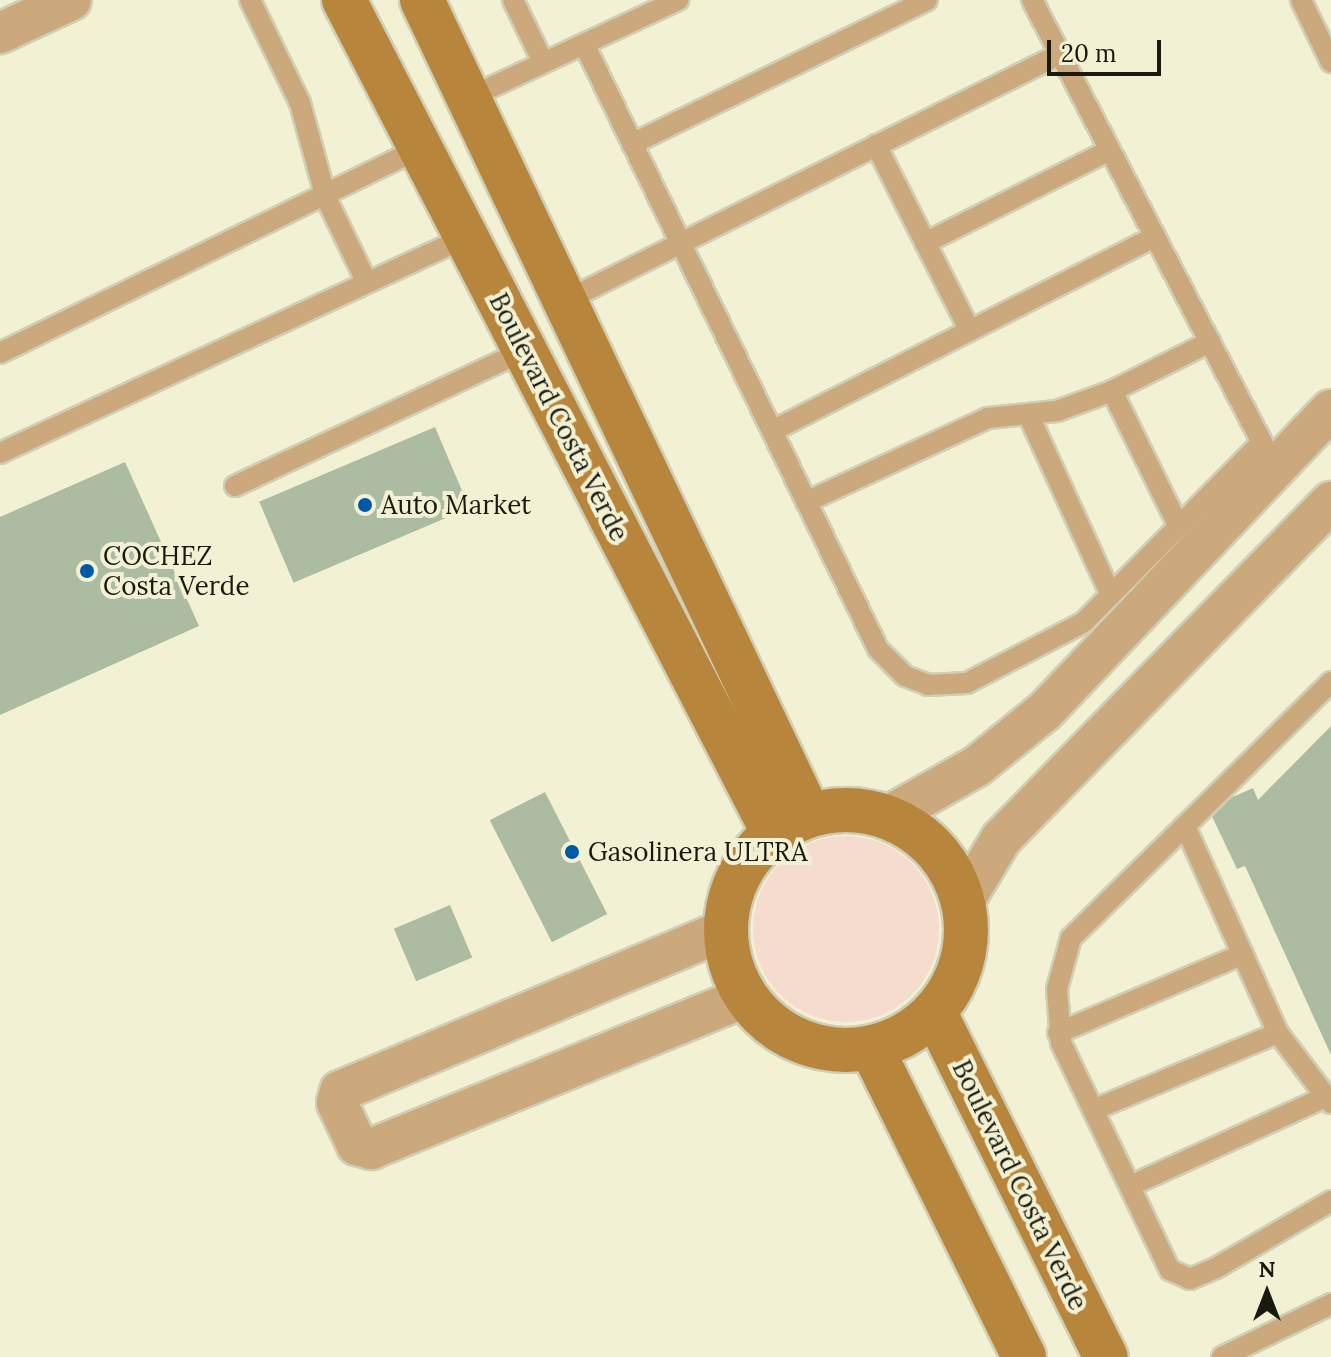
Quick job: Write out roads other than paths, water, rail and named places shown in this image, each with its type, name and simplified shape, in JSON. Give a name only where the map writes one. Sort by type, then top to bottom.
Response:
[{"type":"street","points":[[0,33],[71,0]]},
{"type":"street","name":"Boulevard Costa Verde","points":[[344,0],[525,350],[792,824]]},
{"type":"street","name":"Boulevard Costa Verde","points":[[422,0],[565,301],[792,824]]},
{"type":"street","points":[[887,817],[977,766],[1045,711],[1269,455],[1331,410]]},
{"type":"street","points":[[964,901],[1001,839],[1331,502]]},
{"type":"street","points":[[848,810],[887,817],[922,835],[948,864],[964,901],[964,960],[953,988],[935,1013],[907,1035],[872,1049],[836,1050],[801,1042],[770,1024],[745,997],[731,965],[725,930],[731,893],[748,860],[792,824],[848,810]]},
{"type":"street","points":[[725,930],[340,1091],[337,1103],[357,1145],[380,1147],[745,997]]},
{"type":"street","name":"Boulevard Costa Verde","points":[[935,1013],[1106,1357]]},
{"type":"street","points":[[872,1049],[1024,1357]]},
{"type":"lane","points":[[250,0],[300,103],[326,198],[367,283]]},
{"type":"lane","points":[[513,0],[543,62]]},
{"type":"lane","points":[[632,144],[927,0]]},
{"type":"lane","points":[[584,44],[878,649],[905,676],[928,685],[967,683],[1000,669],[1084,622],[1178,525],[1269,455],[1032,0]]},
{"type":"lane","points":[[1301,0],[1331,62]]},
{"type":"lane","points":[[468,98],[669,2]]},
{"type":"lane","points":[[565,301],[1060,54]]},
{"type":"lane","points":[[876,145],[970,331]]},
{"type":"lane","points":[[0,353],[326,198],[420,148]]},
{"type":"lane","points":[[925,243],[1110,150]]},
{"type":"lane","points":[[0,453],[466,237]]},
{"type":"lane","points":[[772,431],[1155,237]]},
{"type":"lane","points":[[806,502],[988,418],[1057,411],[1112,391],[1210,342]]},
{"type":"lane","points":[[235,486],[525,350]]},
{"type":"lane","points":[[1112,391],[1178,525]]},
{"type":"lane","points":[[1028,414],[1111,595]]},
{"type":"lane","points":[[1331,682],[1071,938],[1057,989],[1058,1033],[1170,1270],[1190,1279],[1331,1201]]},
{"type":"lane","points":[[1130,1186],[1327,1100],[1278,1033],[1185,826]]},
{"type":"lane","points":[[1058,1033],[1243,954]]},
{"type":"lane","points":[[1093,1110],[1278,1033]]},
{"type":"lane","points":[[1222,1357],[1331,1304]]},
{"type":"place","name":"Auto Market","points":[[365,505]]},
{"type":"place","name":"COCHEZ Costa Verde","points":[[87,571]]},
{"type":"place","name":"Gasolinera ULTRA","points":[[572,852]]}]
